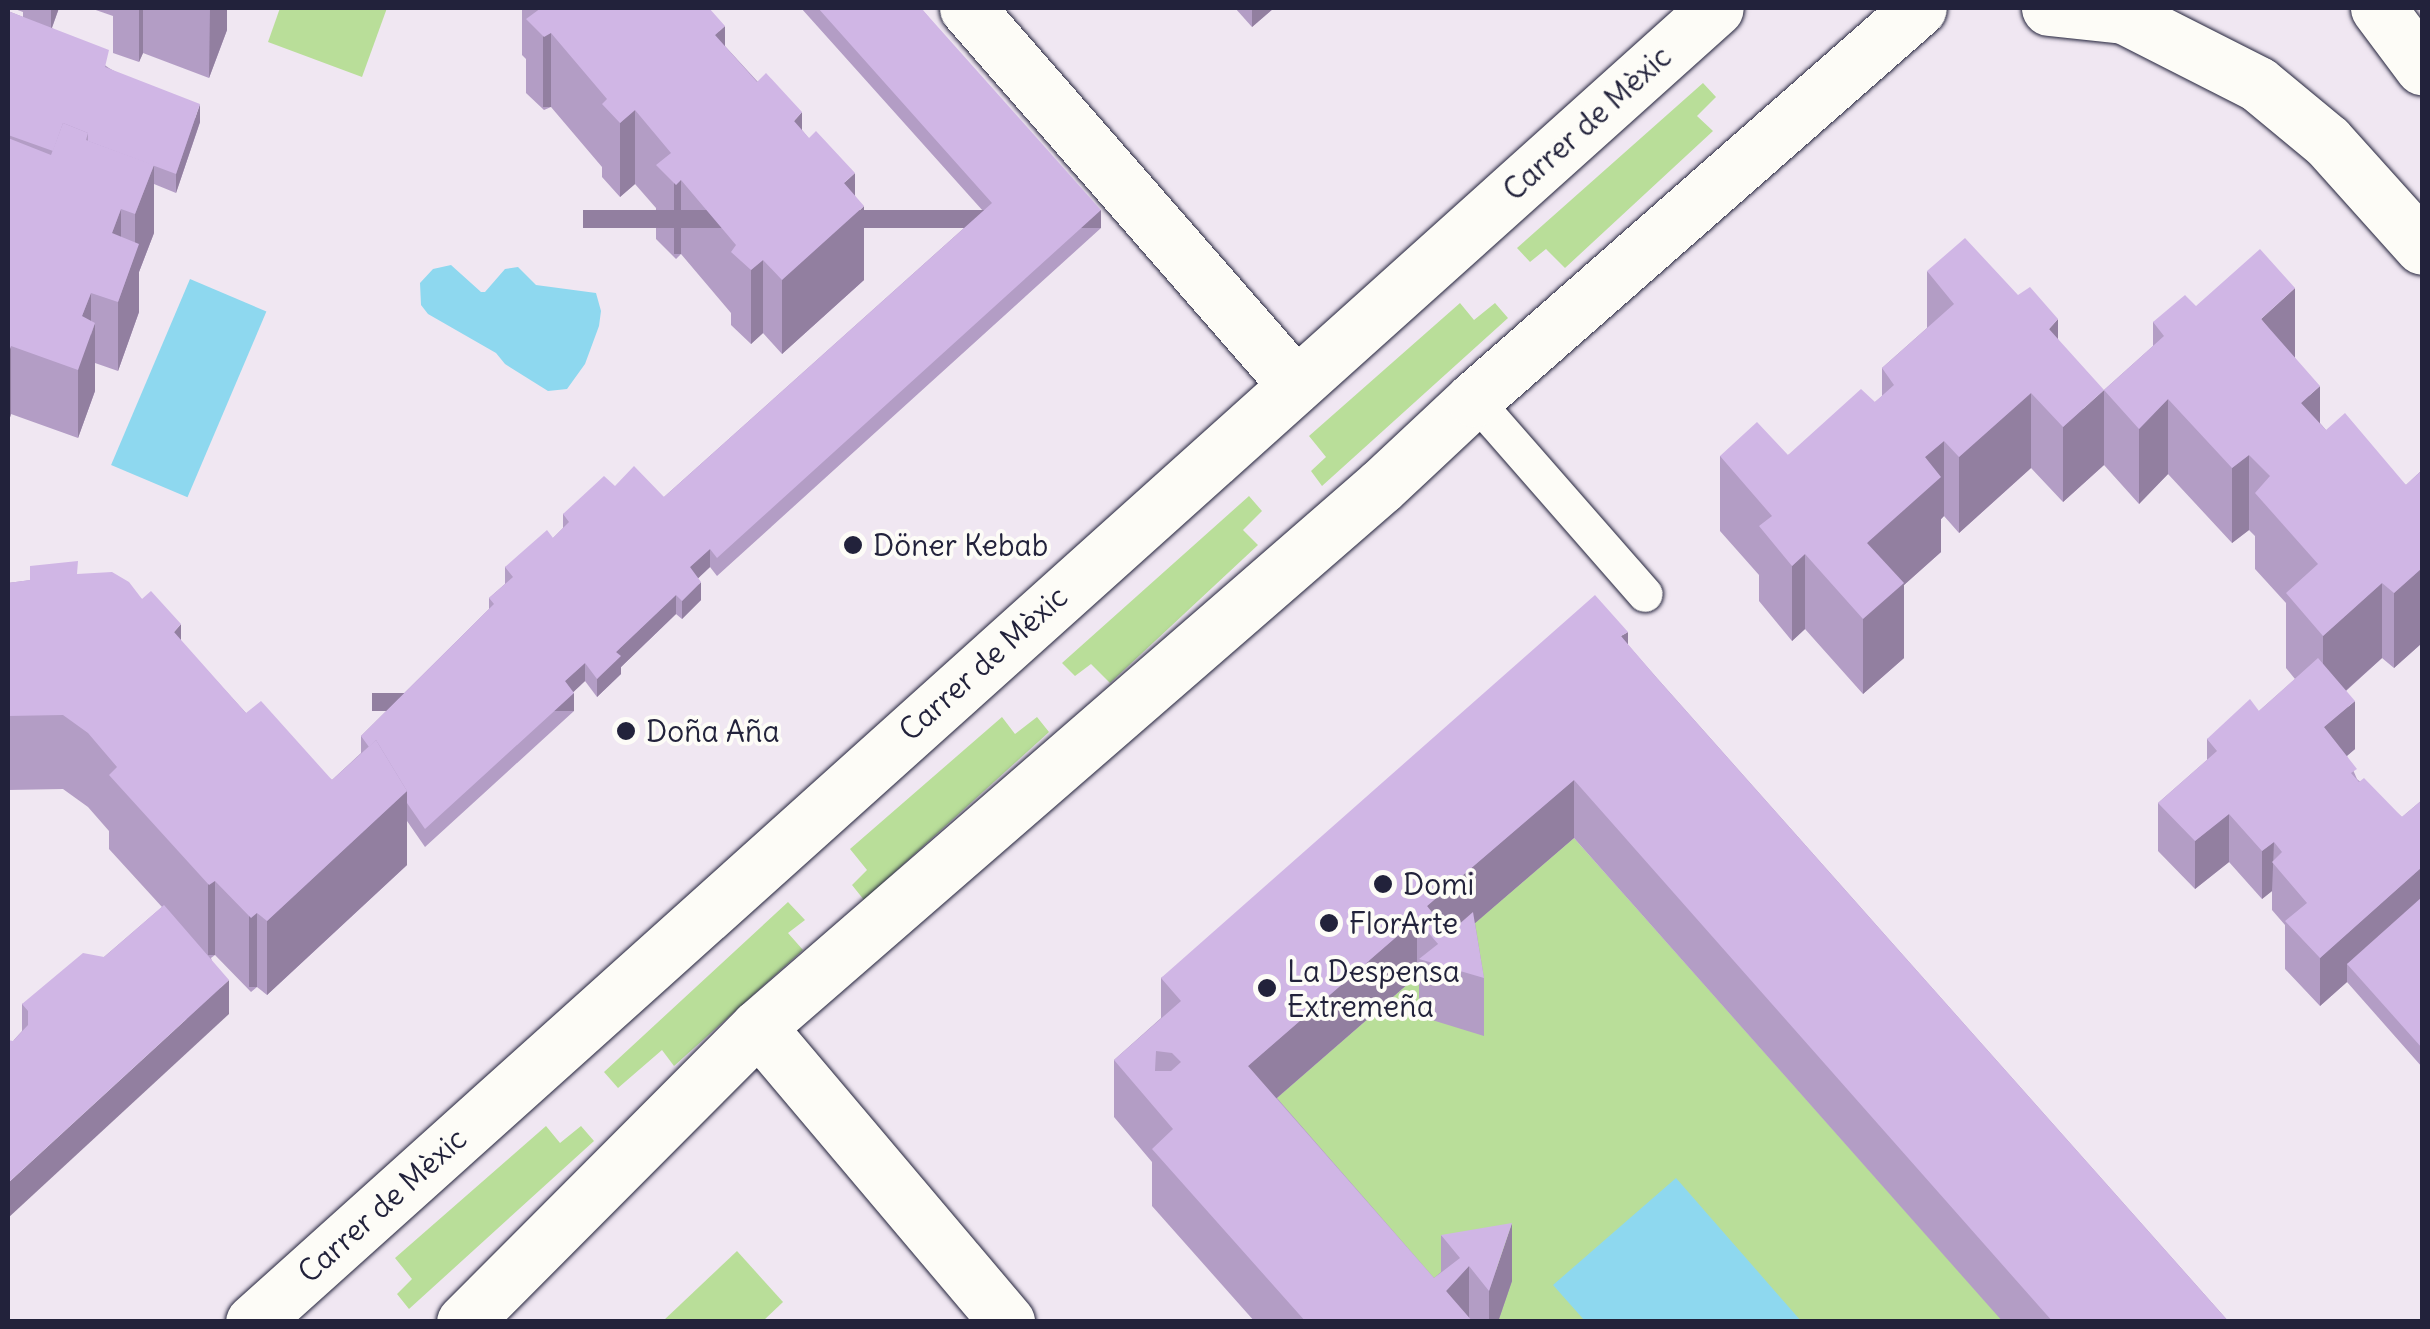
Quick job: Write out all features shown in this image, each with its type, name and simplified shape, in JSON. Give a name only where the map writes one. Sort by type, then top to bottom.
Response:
[{"type":"main road","points":[[967,8],[1294,383]]},
{"type":"main road","name":"Carrer de Mèxic","points":[[253,1322],[1716,8]]},
{"type":"main road","points":[[464,1322],[758,1027],[1366,499],[1918,8]]},
{"type":"main road","points":[[2049,8],[2134,12],[2258,84],[2327,142],[2422,247]]},
{"type":"main road","points":[[2378,8],[2422,67]]},
{"type":"main road","points":[[758,1027],[1007,1322]]},
{"type":"lane","points":[[1474,399],[1645,594]]},
{"type":"green space","points":[[280,8],[387,8],[362,77],[268,42]]},
{"type":"green space","points":[[1703,83],[1716,97],[1697,116],[1713,131],[1565,268],[1546,249],[1530,262],[1517,248]]},
{"type":"green space","points":[[1460,303],[1474,320],[1495,303],[1508,318],[1322,486],[1311,471],[1326,457],[1309,436]]},
{"type":"green space","points":[[1249,496],[1262,511],[1243,530],[1258,545],[1110,683],[1091,664],[1075,676],[1062,663]]},
{"type":"green space","points":[[1002,717],[1015,734],[1037,717],[1049,732],[864,900],[852,885],[867,870],[850,849]]},
{"type":"green space","points":[[1574,838],[2003,1321],[1498,1321],[1442,1292],[1248,1123],[1417,976],[1438,1001],[1427,964]]},
{"type":"green space","points":[[788,902],[805,920],[788,933],[803,950],[674,1066],[662,1050],[618,1088],[604,1072]]},
{"type":"green space","points":[[546,1126],[560,1143],[581,1126],[594,1141],[409,1309],[397,1294],[412,1279],[395,1258]]},
{"type":"green space","points":[[737,1251],[783,1302],[763,1321],[663,1321]]},
{"type":"water","points":[[451,265],[481,292],[505,269],[518,267],[536,285],[596,293],[601,311],[599,326],[585,364],[567,389],[548,391],[505,364],[496,353],[428,314],[421,305],[420,283],[433,269]]},
{"type":"water","points":[[190,279],[266,311],[187,497],[111,465]]},
{"type":"water","points":[[1676,1178],[1801,1321],[1585,1321],[1553,1285]]},
{"type":"building","points":[[541,8],[709,8],[725,26],[715,35],[757,82],[766,73],[802,112],[794,121],[809,138],[816,131],[855,173],[844,183],[864,206],[782,280],[763,260],[751,270],[731,252],[736,245],[681,180],[676,185],[656,165],[671,153],[635,110],[620,123],[602,104],[607,99],[551,33],[544,37],[526,19]]},
{"type":"building","points":[[818,8],[921,8],[1101,210],[717,558],[710,549],[690,567],[701,582],[682,601],[676,595],[616,652],[621,656],[597,679],[585,663],[565,681],[574,693],[425,829],[407,803],[407,791],[376,740],[369,747],[361,736],[494,604],[489,598],[513,577],[505,567],[547,530],[553,538],[569,522],[563,514],[604,476],[615,486],[634,466],[664,497],[992,203]]},
{"type":"building","points":[[8,11],[109,50],[105,67],[200,104],[176,174],[88,141],[88,133],[63,123],[53,151],[8,135]]},
{"type":"building","points":[[63,123],[88,133],[86,140],[154,165],[135,214],[121,209],[112,233],[139,244],[118,302],[91,293],[82,316],[95,323],[78,370],[11,346],[8,352],[8,138],[51,155]]},
{"type":"building","points":[[1965,238],[2018,295],[2030,287],[2058,319],[2049,329],[2104,390],[2063,427],[2031,393],[1959,457],[1944,441],[1925,457],[1941,477],[1867,543],[1904,583],[1863,619],[1805,554],[1792,566],[1759,526],[1772,516],[1720,456],[1757,422],[1788,455],[1861,389],[1875,402],[1894,385],[1882,368],[1954,304],[1927,271]]},
{"type":"building","points":[[2260,249],[2295,288],[2261,319],[2320,386],[2301,403],[2326,430],[2345,413],[2406,485],[2422,470],[2422,568],[2394,593],[2382,583],[2323,636],[2286,593],[2318,564],[2255,493],[2270,476],[2249,455],[2232,468],[2168,399],[2139,429],[2104,390],[2164,336],[2153,322],[2185,295],[2196,306]]},
{"type":"building","points":[[78,561],[77,574],[112,572],[129,582],[142,599],[151,591],[181,624],[174,632],[246,713],[261,701],[332,780],[376,740],[407,791],[267,921],[257,913],[251,918],[215,881],[209,885],[109,775],[117,767],[88,733],[63,715],[8,716],[8,583],[30,580],[30,566]]},
{"type":"building","points":[[1595,595],[1628,632],[1621,636],[1656,677],[2229,1322],[2053,1322],[1574,780],[1427,906],[1449,933],[1473,912],[1484,978],[1419,959],[1438,944],[1417,919],[1248,1066],[1434,1278],[1460,1258],[1441,1235],[1512,1223],[1489,1291],[1469,1266],[1446,1291],[1473,1322],[1306,1322],[1152,1149],[1173,1129],[1114,1060],[1181,1001],[1161,978]],"holes":[[[1156,1051],[1172,1053],[1181,1062],[1171,1071],[1155,1071]]]},
{"type":"building","points":[[2318,658],[2355,701],[2324,727],[2357,769],[2351,773],[2359,782],[2364,778],[2402,817],[2422,800],[2422,867],[2320,958],[2285,921],[2307,903],[2272,862],[2282,852],[2274,842],[2262,851],[2229,814],[2195,841],[2158,803],[2217,751],[2207,739],[2250,699],[2259,711]]},
{"type":"building","points":[[2422,897],[2422,1048],[2347,964]]},
{"type":"building","points":[[164,905],[229,980],[8,1183],[8,1040],[13,1041],[28,1025],[28,1011],[22,1004],[83,953],[104,957]]},
{"type":"place","name":"Döner Kebab","points":[[853,545]]},
{"type":"place","name":"Doña Aña","points":[[626,731]]},
{"type":"place","name":"Domi","points":[[1383,884]]},
{"type":"place","name":"FlorArte","points":[[1329,923]]},
{"type":"place","name":"La Despensa Extremeña","points":[[1267,988]]}]
